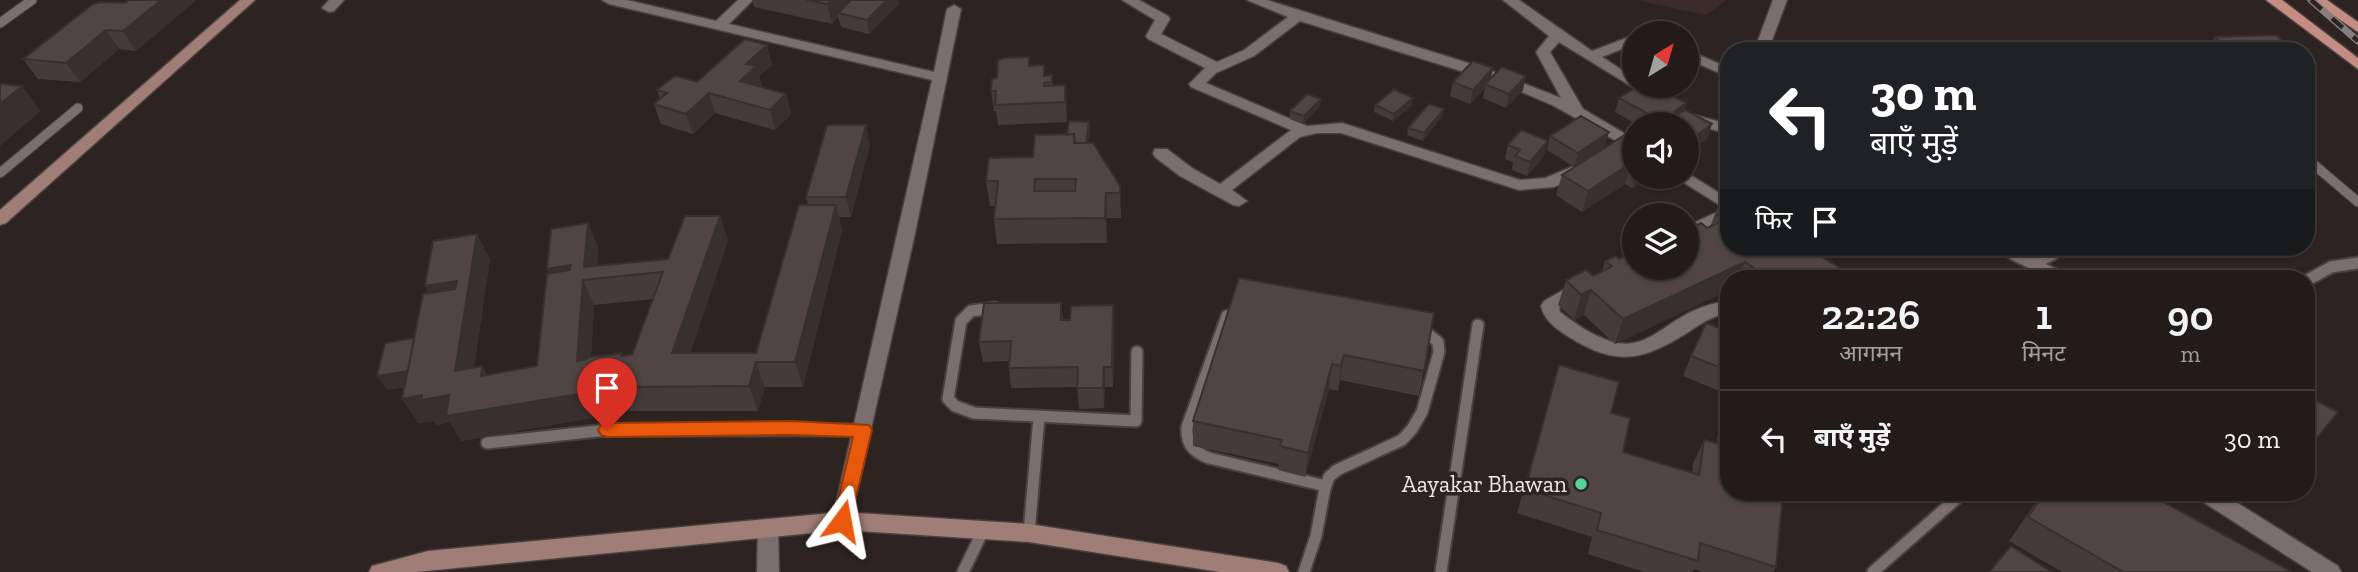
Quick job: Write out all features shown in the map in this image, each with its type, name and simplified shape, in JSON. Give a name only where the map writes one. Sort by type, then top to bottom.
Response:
[{"type":"main road","points":[[2278,3],[2319,0],[2358,29]]},
{"type":"main road","points":[[2278,3],[2358,65]]},
{"type":"street","points":[[1,217],[248,0]]},
{"type":"street","points":[[609,0],[938,77]]},
{"type":"street","points":[[718,26],[746,0]]},
{"type":"street","points":[[1129,0],[1163,19],[1153,36],[1215,67]]},
{"type":"street","points":[[1254,0],[1297,17],[1511,82],[1576,111],[1622,139]]},
{"type":"street","points":[[1510,0],[1557,35],[1622,77]]},
{"type":"street","points":[[1764,42],[1780,0]]},
{"type":"street","points":[[842,521],[954,9]]},
{"type":"street","points":[[1297,17],[1250,53],[1215,67],[1196,84],[1306,131]]},
{"type":"street","points":[[1557,35],[1543,52],[1576,111]]},
{"type":"street","points":[[1591,57],[1622,44]]},
{"type":"street","points":[[1699,59],[1720,69]]},
{"type":"street","points":[[1699,122],[1720,127]]},
{"type":"street","points":[[1222,191],[1285,140],[1306,131],[1342,128],[1519,185],[1548,183],[1622,151]]},
{"type":"street","points":[[1161,153],[1186,172],[1239,201]]},
{"type":"street","points":[[1699,187],[1720,200]]},
{"type":"street","points":[[1699,227],[1715,219],[1720,220]]},
{"type":"street","points":[[1590,281],[1550,306],[1552,315],[1576,335],[1608,346],[1634,351],[1648,348],[1715,308],[1720,308]]},
{"type":"street","points":[[2218,501],[2330,572]]},
{"type":"street","points":[[380,572],[428,560],[842,521],[1029,533],[1276,572]]},
{"type":"street","points":[[768,528],[768,572]]},
{"type":"lane","points":[[0,23],[32,0]]},
{"type":"lane","points":[[0,173],[78,108]]},
{"type":"lane","points":[[2315,166],[2358,202]]},
{"type":"lane","points":[[2018,256],[2046,270]]},
{"type":"lane","points":[[2034,264],[2049,256]]},
{"type":"lane","points":[[2315,276],[2332,267],[2358,263]]},
{"type":"lane","points":[[1234,302],[1186,427],[1188,444],[1194,453],[1209,458],[1326,486]]},
{"type":"lane","points":[[1003,308],[976,307],[965,313],[961,321],[947,399],[955,406],[974,413],[1136,421],[1137,352]]},
{"type":"lane","points":[[1441,572],[1478,325]]},
{"type":"lane","points":[[1304,572],[1316,536],[1329,477],[1336,470],[1402,440],[1422,412],[1439,352],[1438,342],[1428,334],[1401,328]]},
{"type":"lane","points":[[1029,533],[1039,417]]},
{"type":"lane","points":[[487,443],[607,430],[863,430]]},
{"type":"lane","points":[[1873,572],[1954,501]]},
{"type":"lane","points":[[962,572],[982,531]]},
{"type":"shaded area","points":[[1636,0],[1726,0],[1706,15]]},
{"type":"building","points":[[129,0],[161,0],[123,31],[106,30],[66,63],[23,59],[93,4],[125,3]]},
{"type":"building","points":[[806,0],[832,0],[827,4]]},
{"type":"building","points":[[851,0],[887,0],[867,20],[838,13]]},
{"type":"building","points":[[2276,35],[2284,42],[2220,42],[2215,37]]},
{"type":"building","points":[[745,39],[767,45],[746,64],[756,66],[740,81],[786,94],[770,110],[709,93],[686,114],[654,104],[667,93],[657,90],[675,76],[697,82]]},
{"type":"building","points":[[1029,57],[1029,66],[1044,65],[1044,76],[1052,75],[1052,82],[1044,83],[1044,86],[1065,85],[1065,102],[995,105],[996,91],[991,91],[992,79],[997,78],[998,60]]},
{"type":"building","points":[[1473,61],[1493,68],[1473,90],[1453,82]]},
{"type":"building","points":[[1502,67],[1526,76],[1509,94],[1485,84]]},
{"type":"building","points":[[0,84],[22,86],[0,104]]},
{"type":"building","points":[[1394,89],[1413,98],[1394,114],[1375,105]]},
{"type":"building","points":[[1307,94],[1321,99],[1304,116],[1290,111]]},
{"type":"building","points":[[1619,98],[1676,98],[1686,103],[1674,112],[1645,112]]},
{"type":"building","points":[[1429,104],[1444,109],[1424,133],[1408,128]]},
{"type":"building","points":[[1581,116],[1609,132],[1578,153],[1550,136]]},
{"type":"building","points":[[1699,117],[1712,124],[1699,133]]},
{"type":"building","points":[[1069,121],[1089,122],[1086,143],[1075,143],[1074,134],[1067,135]]},
{"type":"building","points":[[827,125],[866,125],[846,197],[806,197]]},
{"type":"building","points":[[1521,130],[1548,141],[1530,162],[1515,156],[1520,150],[1508,145]]},
{"type":"building","points":[[1074,134],[1074,143],[1093,143],[1120,186],[1120,193],[1106,193],[1105,218],[994,219],[998,181],[986,181],[989,158],[1033,157],[1035,135]],"holes":[[[1035,179],[1076,179],[1075,191],[1034,191]]]},
{"type":"building","points":[[1622,137],[1622,169],[1588,191],[1562,175]]},
{"type":"building","points":[[799,205],[836,205],[795,362],[756,362],[749,386],[620,387],[446,416],[449,395],[421,400],[422,395],[402,399],[423,294],[455,289],[457,281],[425,286],[433,241],[477,234],[455,371],[482,366],[481,376],[537,366],[547,274],[570,270],[571,265],[547,269],[551,229],[588,223],[584,267],[668,259],[685,216],[720,216],[672,353],[756,353]],"holes":[[[663,272],[632,355],[621,356],[622,353],[577,361],[583,280]]]},
{"type":"building","points":[[1720,222],[1720,256],[1821,256],[1843,270],[1757,270],[1745,262],[1728,270],[1720,270],[1720,274],[1623,319],[1591,290],[1581,295],[1566,280],[1586,270],[1593,276],[1612,266],[1605,261],[1616,256],[1619,259],[1622,258],[1622,280],[1699,280],[1701,223],[1707,228]]},
{"type":"building","points":[[1239,278],[1434,313],[1424,371],[1344,355],[1341,366],[1332,364],[1308,453],[1280,446],[1282,440],[1193,421]]},
{"type":"building","points":[[984,303],[1061,303],[1061,320],[1070,320],[1071,306],[1113,305],[1112,367],[1104,367],[1103,388],[1077,388],[1078,367],[1009,368],[1011,341],[979,342]]},
{"type":"building","points":[[1706,323],[1720,328],[1720,367],[1691,356]]},
{"type":"building","points":[[414,338],[408,371],[377,376],[385,343]]},
{"type":"building","name":"Aayakar Bhawan","points":[[1559,365],[1619,382],[1611,413],[1630,418],[1623,452],[1699,475],[1704,440],[1720,444],[1720,501],[1782,501],[1776,567],[1700,543],[1698,561],[1597,530],[1601,513],[1525,489]]},
{"type":"building","points":[[2315,400],[2338,412],[2315,440]]},
{"type":"building","points":[[2039,501],[2162,501],[2292,572],[2123,572],[2028,517]]},
{"type":"building","points":[[2011,546],[2052,572],[1989,572]]},
{"type":"railway","points":[[2311,0],[2358,41]]},
{"type":"place","name":"Aayakar Bhawan","points":[[1581,484]]},
{"type":"route","points":[[607,430],[863,430],[842,521]]}]
